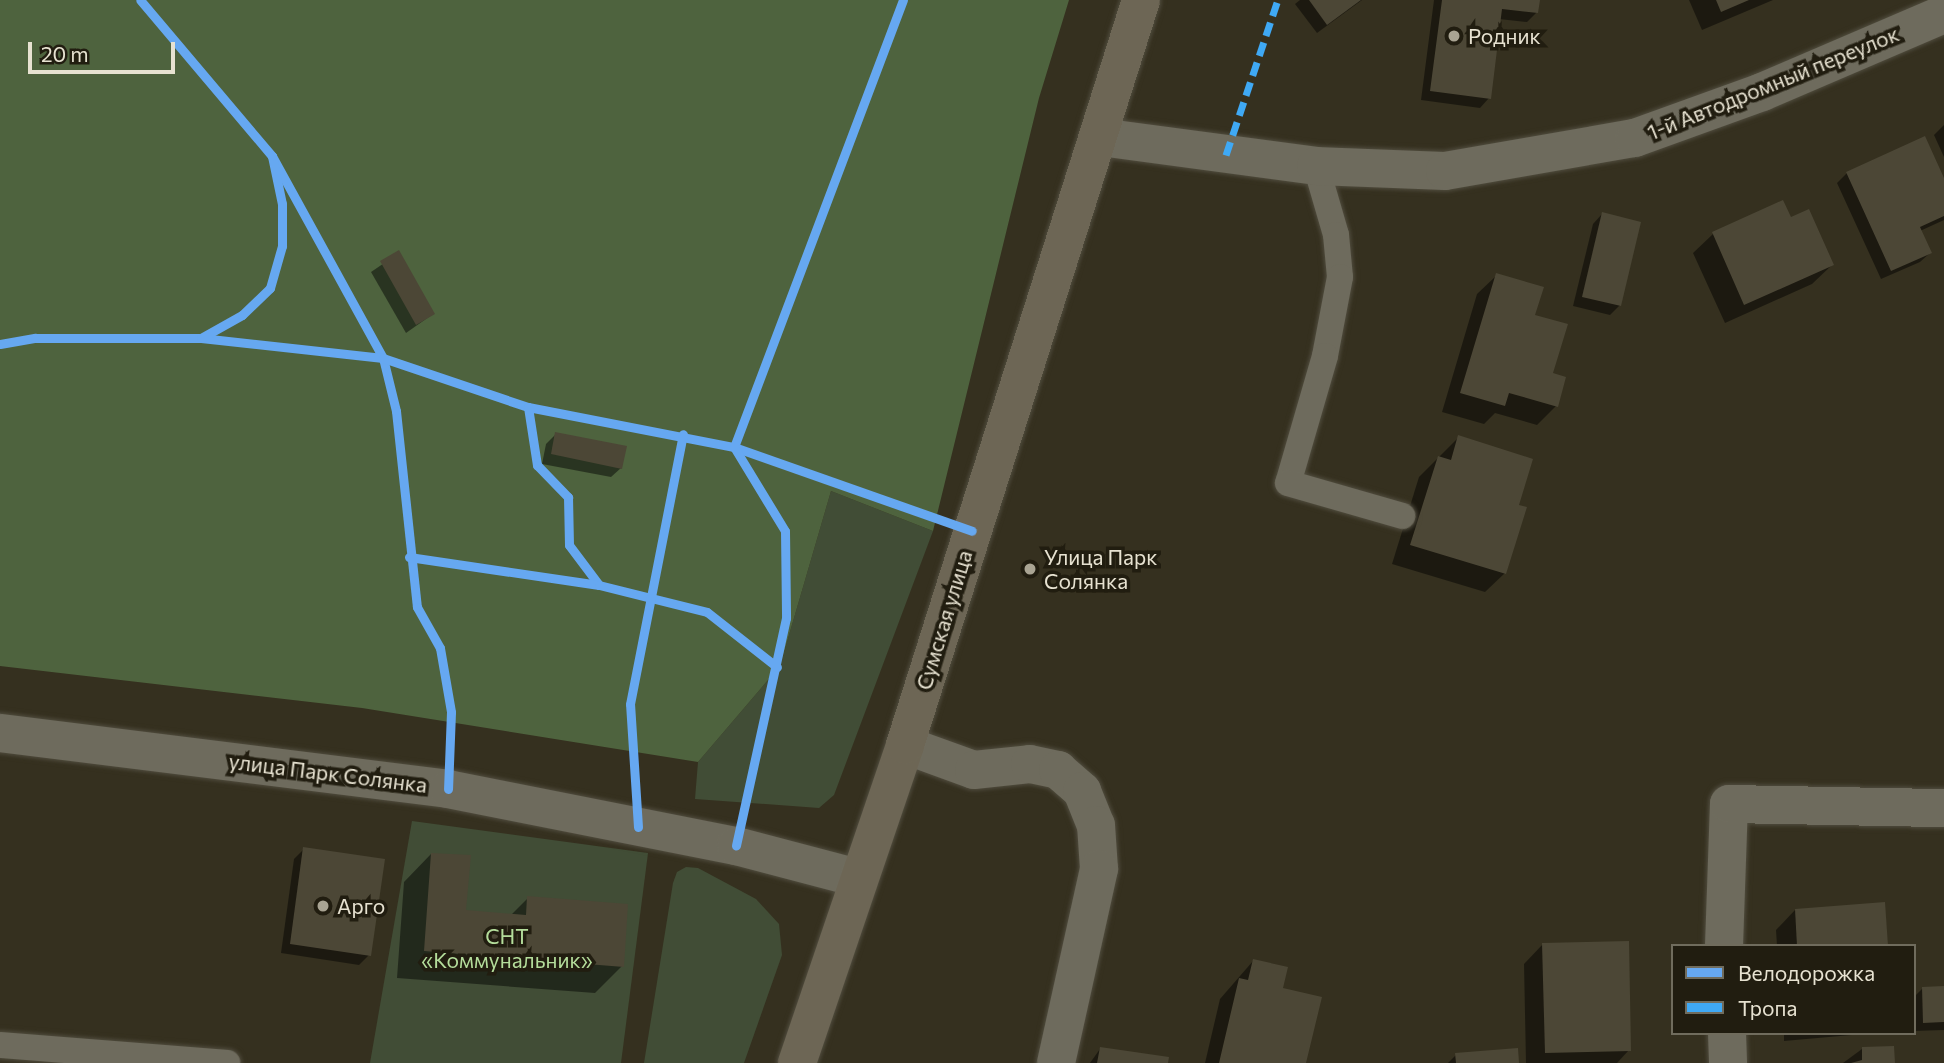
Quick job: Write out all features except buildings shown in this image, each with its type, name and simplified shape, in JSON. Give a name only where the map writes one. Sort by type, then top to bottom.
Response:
[{"type":"main road","name":"Сумская улица","points":[[797,1063],[905,745],[1100,137],[1141,0]]},
{"type":"street","name":"1-й Автодромный переулок","points":[[1100,137],[1316,166],[1445,171],[1635,138],[1762,93],[1944,14]]},
{"type":"street","name":"улица Парк Солянка","points":[[0,733],[448,789],[736,846],[858,878]]},
{"type":"street","points":[[905,745],[974,770],[1031,764],[1058,769],[1082,791],[1096,825],[1099,869],[1056,1063]]},
{"type":"street","points":[[1724,944],[1729,804],[1944,808]]},
{"type":"street","points":[[1727,1035],[1728,1063]]},
{"type":"lane","points":[[1316,166],[1336,235],[1340,276],[1325,356],[1288,483],[1402,516]]},
{"type":"lane","points":[[0,1045],[226,1063]]},
{"type":"green space","points":[[0,0],[1069,0],[1039,98],[933,531],[831,491],[780,666],[698,762],[362,708],[0,666]]},
{"type":"green space","points":[[831,491],[933,531],[834,795],[819,808],[695,799],[698,762],[780,666]]},
{"type":"green space","name":"СНТ «Коммунальник»","points":[[412,821],[648,853],[621,1063],[370,1063]]},
{"type":"green space","points":[[686,867],[698,868],[756,899],[779,924],[782,955],[744,1063],[644,1063],[673,883],[677,872]]},
{"type":"marked path","points":[[1226,155],[1278,0]]},
{"type":"cycle path","points":[[0,344],[35,338],[201,338],[242,315],[270,288],[282,246],[282,204],[272,156],[140,0]]},
{"type":"cycle path","points":[[734,447],[903,0]]},
{"type":"cycle path","points":[[272,156],[383,358],[396,411],[417,607],[440,648],[451,712],[448,789]]},
{"type":"cycle path","points":[[201,338],[383,358],[528,407],[734,447],[972,531]]},
{"type":"cycle path","points":[[528,407],[537,465],[568,497],[569,545],[599,585]]},
{"type":"cycle path","points":[[638,827],[630,704],[683,434]]},
{"type":"cycle path","points":[[734,447],[785,531],[786,618],[736,846]]},
{"type":"cycle path","points":[[409,557],[599,585],[707,612],[777,667]]},
{"type":"place","name":"Родник","points":[[1454,36]]},
{"type":"place","name":"Улица Парк Солянка","points":[[1030,569]]},
{"type":"place","name":"Арго","points":[[323,906]]}]
